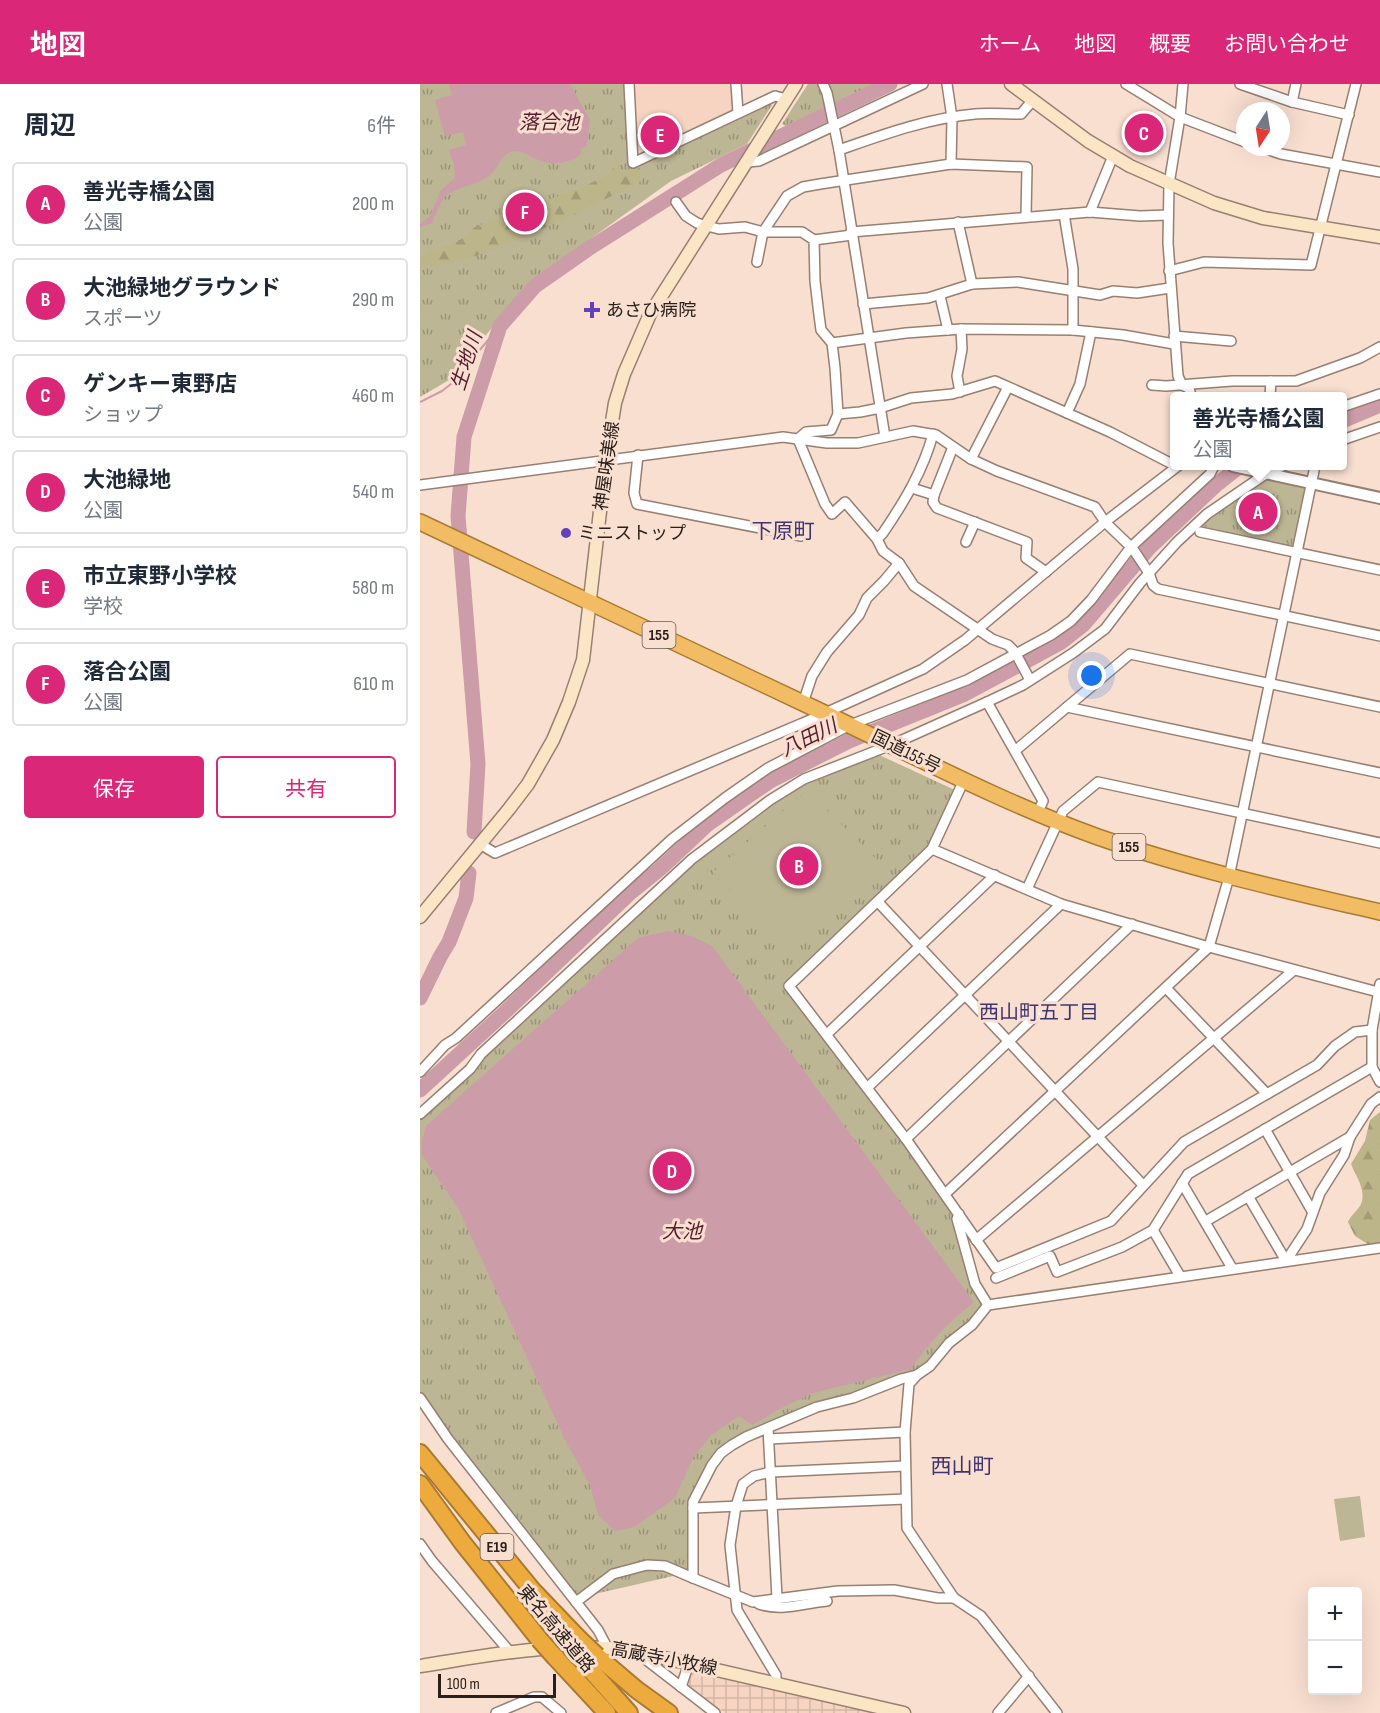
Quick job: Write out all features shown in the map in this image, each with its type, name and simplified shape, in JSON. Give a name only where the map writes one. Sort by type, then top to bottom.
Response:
[{"type":"highway","name":"国道155号","points":[[420,522],[964,780],[1057,820],[1141,851],[1229,878],[1380,912]]},
{"type":"highway","name":"E19","points":[[420,1453],[570,1638],[602,1652],[637,1690],[669,1713]]},
{"type":"highway","name":"東名高速道路","points":[[420,1458],[475,1533],[570,1638],[579,1657],[629,1713]]},
{"type":"highway","name":"東名高速道路","points":[[420,1484],[462,1542],[539,1639],[607,1713]]},
{"type":"main road","name":"神屋味美線","points":[[420,917],[528,783],[553,740],[583,660],[606,459],[615,403],[635,345],[650,314],[796,84]]},
{"type":"main road","points":[[1011,84],[1088,141],[1168,184],[1243,213],[1380,237]]},
{"type":"main road","name":"高蔵寺小牧線","points":[[420,1666],[527,1649],[634,1651],[904,1713]]},
{"type":"street","points":[[629,84],[633,163],[775,96],[783,104]]},
{"type":"street","points":[[736,84],[738,113]]},
{"type":"street","points":[[823,84],[839,150],[885,437]]},
{"type":"street","points":[[748,162],[759,161],[833,121],[924,84]]},
{"type":"street","points":[[947,84],[952,118],[951,164]]},
{"type":"street","points":[[1126,84],[1180,117],[1236,139]]},
{"type":"street","points":[[1183,84],[1180,117],[1168,184],[1169,271],[1178,376],[1182,385],[1189,388],[1190,392]]},
{"type":"street","points":[[1240,84],[1292,102],[1349,115]]},
{"type":"street","points":[[1292,102],[1296,84]]},
{"type":"street","points":[[1169,271],[1204,262],[1311,265],[1356,84]]},
{"type":"street","points":[[839,150],[895,131],[952,118],[974,114],[1022,114],[1033,100]]},
{"type":"street","points":[[1090,212],[1113,156]]},
{"type":"street","points":[[1290,156],[1380,172]]},
{"type":"street","points":[[757,262],[763,232],[787,196],[803,187],[843,180],[951,164],[1027,167],[1026,216]]},
{"type":"street","points":[[676,202],[686,216],[707,226],[719,229],[746,227],[763,232],[802,232],[814,240],[1026,216],[1090,212],[1140,216],[1168,215]]},
{"type":"street","points":[[1064,214],[1072,256],[1073,330]]},
{"type":"street","points":[[958,222],[972,284]]},
{"type":"street","points":[[798,439],[806,432],[831,430],[838,414],[832,343],[822,330],[819,315],[814,240]]},
{"type":"street","points":[[863,304],[939,296],[950,290],[972,284],[1018,282],[1100,295],[1113,291],[1137,293],[1170,288]]},
{"type":"street","points":[[939,296],[948,330]]},
{"type":"street","points":[[832,343],[906,333],[961,329],[1073,330],[1174,340],[1231,340]]},
{"type":"street","points":[[960,392],[957,376],[962,349],[961,329]]},
{"type":"street","points":[[1067,414],[1080,384],[1091,332]]},
{"type":"street","points":[[1152,385],[1296,381],[1360,358],[1380,347]]},
{"type":"street","points":[[838,414],[880,408],[911,398],[952,394],[995,381],[1110,432],[1170,462]]},
{"type":"street","points":[[1270,381],[1270,392]]},
{"type":"street","points":[[971,459],[1008,387]]},
{"type":"street","points":[[1347,405],[1380,394]]},
{"type":"street","points":[[1347,438],[1380,427]]},
{"type":"street","points":[[420,485],[783,437],[827,443],[858,443],[913,431],[933,434],[971,459],[997,471],[1095,507],[1106,522],[1132,548],[1149,572],[1153,585],[1158,590],[1380,636]]},
{"type":"street","points":[[877,539],[890,524],[912,488],[928,452],[933,434]]},
{"type":"street","points":[[798,439],[825,504],[832,514],[845,502],[877,539],[883,551],[899,562],[914,586],[977,630],[1008,645],[1016,654],[1030,680]]},
{"type":"street","points":[[953,447],[934,495],[933,502],[937,508],[1027,542],[1026,558],[1046,572]]},
{"type":"street","points":[[638,455],[634,493],[637,504],[801,536]]},
{"type":"street","points":[[480,844],[495,853],[923,669],[957,646],[1172,470]]},
{"type":"street","points":[[420,1072],[444,1045],[456,1038],[672,839],[724,798],[768,768],[850,725],[967,680],[1051,635],[1071,621],[1091,600],[1132,548],[1212,470]]},
{"type":"street","points":[[1254,470],[1380,498]]},
{"type":"street","points":[[420,1114],[470,1069],[481,1054],[692,859],[770,800],[804,779],[891,745],[987,702],[1030,680],[1073,653],[1105,628],[1149,572],[1207,514],[1273,470]]},
{"type":"street","points":[[945,1194],[1209,947],[1229,878],[1314,470]]},
{"type":"street","points":[[912,488],[934,495]]},
{"type":"street","points":[[966,542],[975,522]]},
{"type":"street","points":[[1200,532],[1380,570]]},
{"type":"street","points":[[803,702],[812,676],[827,652],[859,615],[867,598],[884,582],[899,562]]},
{"type":"street","points":[[1016,750],[1130,654],[1380,707]]},
{"type":"street","points":[[987,702],[1043,801],[1038,812]]},
{"type":"street","points":[[1067,707],[1380,773]]},
{"type":"street","points":[[964,780],[933,849],[789,986],[868,1087],[996,1268],[1111,1221],[1184,1142],[1317,1065],[1335,1046],[1354,1032],[1372,1030]]},
{"type":"street","points":[[1027,889],[1057,820],[1063,811],[1098,782],[1380,843]]},
{"type":"street","points":[[933,849],[1061,903],[1294,970],[1379,988],[1372,1030],[1372,1067],[1380,1082]]},
{"type":"street","points":[[827,1034],[995,875]]},
{"type":"street","points":[[878,902],[1143,1185]]},
{"type":"street","points":[[868,1087],[1061,903]]},
{"type":"street","points":[[906,1139],[1132,924]]},
{"type":"street","points":[[976,1240],[1294,970]]},
{"type":"street","points":[[1166,988],[1267,1094]]},
{"type":"street","points":[[996,1278],[1050,1256],[1057,1272],[1122,1247],[1153,1230],[1188,1174],[1372,1067]]},
{"type":"street","points":[[1286,1261],[1306,1229],[1320,1193],[1344,1155],[1350,1137],[1371,1104],[1380,1097]]},
{"type":"street","points":[[1265,1129],[1312,1211]]},
{"type":"street","points":[[1206,1221],[1350,1137]]},
{"type":"street","points":[[1182,1183],[1232,1268]]},
{"type":"street","points":[[1248,1196],[1286,1261]]},
{"type":"street","points":[[959,1214],[957,1219],[975,1284],[988,1305]]},
{"type":"street","points":[[1153,1230],[1180,1276]]},
{"type":"street","points":[[1057,1713],[981,1616],[954,1598],[907,1528],[904,1432],[909,1384],[930,1366],[949,1343],[972,1325],[988,1305],[1380,1248]]},
{"type":"street","points":[[693,1578],[693,1502],[707,1474],[721,1454],[732,1444],[817,1407],[853,1398],[917,1375]]},
{"type":"street","points":[[420,1398],[448,1439],[598,1630],[602,1652]]},
{"type":"street","points":[[768,1428],[777,1598]]},
{"type":"street","points":[[769,1439],[904,1432]]},
{"type":"street","points":[[776,1682],[776,1675],[737,1610],[730,1545],[736,1506],[743,1484],[754,1476],[771,1472],[905,1466]]},
{"type":"street","points":[[693,1508],[906,1499]]},
{"type":"street","points":[[420,1544],[510,1652]]},
{"type":"street","points":[[576,1602],[613,1574],[647,1565],[665,1566],[772,1609],[827,1601]]},
{"type":"street","points":[[753,1602],[838,1591],[894,1590],[938,1598],[954,1598]]},
{"type":"street","points":[[634,1651],[715,1713]]},
{"type":"street","points":[[681,1687],[689,1663]]},
{"type":"street","points":[[998,1713],[1029,1676]]},
{"type":"street","points":[[495,1713],[534,1697],[542,1697],[561,1713]]},
{"type":"shaded area","points":[[632,84],[732,84],[733,110],[637,158]]},
{"type":"shaded area","points":[[690,1669],[873,1713],[725,1713],[684,1682]]},
{"type":"green space","points":[[420,84],[624,84],[629,166],[769,102],[772,105],[747,144],[671,181],[550,268],[509,307],[449,380],[420,397]]},
{"type":"green space","points":[[808,84],[879,84],[786,126],[782,124]]},
{"type":"green space","points":[[618,163],[622,172],[640,168],[640,182],[494,249],[463,260],[437,265],[420,264],[420,258],[430,249],[437,249],[459,241],[475,227],[583,187],[607,175]]},
{"type":"green space","points":[[1267,478],[1304,487],[1307,490],[1294,550],[1195,529],[1205,519]]},
{"type":"green space","name":"大池","points":[[875,753],[957,791],[936,836],[924,852],[784,984],[900,1136],[949,1205],[975,1295],[983,1306],[928,1365],[733,1440],[697,1486],[691,1572],[577,1598],[451,1437],[420,1392],[420,1118],[691,864],[771,803],[805,781]]},
{"type":"green space","points":[[807,790],[878,861],[878,875],[792,952],[713,872]]},
{"type":"green space","points":[[1380,1112],[1380,1243],[1369,1245],[1355,1236],[1348,1222],[1360,1206],[1363,1196],[1351,1164],[1365,1141],[1370,1120]]},
{"type":"green space","points":[[1360,1496],[1365,1537],[1340,1541],[1334,1499]]},
{"type":"water","name":"落合池","points":[[449,84],[570,84],[590,120],[587,146],[581,148],[580,155],[559,163],[547,163],[521,152],[510,152],[489,176],[447,195],[440,204],[432,223],[420,227],[420,224],[429,217],[441,190],[455,178],[449,150],[466,145],[463,132],[445,136],[435,100],[452,95]]},
{"type":"water","name":"大池","points":[[668,931],[691,936],[712,946],[974,1302],[940,1333],[911,1369],[813,1393],[752,1425],[739,1416],[711,1435],[693,1458],[675,1498],[634,1527],[615,1531],[598,1515],[590,1485],[565,1440],[459,1210],[422,1155],[422,1140],[426,1126],[638,938]]},
{"type":"waterway","name":"生地川","points":[[474,832],[478,764],[458,516],[464,437],[500,326],[535,286],[588,249],[721,165],[890,84]]},
{"type":"waterway","points":[[420,402],[451,384],[500,326]]},
{"type":"waterway","name":"八田川","points":[[1347,419],[1380,405]]},
{"type":"waterway","name":"八田川","points":[[420,1090],[629,894],[660,869],[708,824],[770,781],[849,741],[965,694],[1060,643],[1083,625],[1149,548],[1235,470]]},
{"type":"waterway","name":"生地川","points":[[420,998],[449,942],[466,898],[469,873]]},
{"type":"place","name":"ゲンキー東野店","points":[[1144,133]]},
{"type":"place","name":"市立東野小学校","points":[[660,135]]},
{"type":"place","name":"落合公園","points":[[525,212]]},
{"type":"place","name":"あさひ病院","points":[[592,310]]},
{"type":"place","name":"善光寺橋公園","points":[[1258,512]]},
{"type":"place","name":"ミニストップ","points":[[566,533]]},
{"type":"place","name":"大池緑地グラウンド","points":[[799,866]]},
{"type":"place","name":"大池緑地","points":[[672,1171]]},
{"type":"district","name":"下原町","points":[[783,531]]},
{"type":"district","name":"西山町五丁目","points":[[1039,1013]]},
{"type":"district","name":"西山町","points":[[962,1466]]}]
